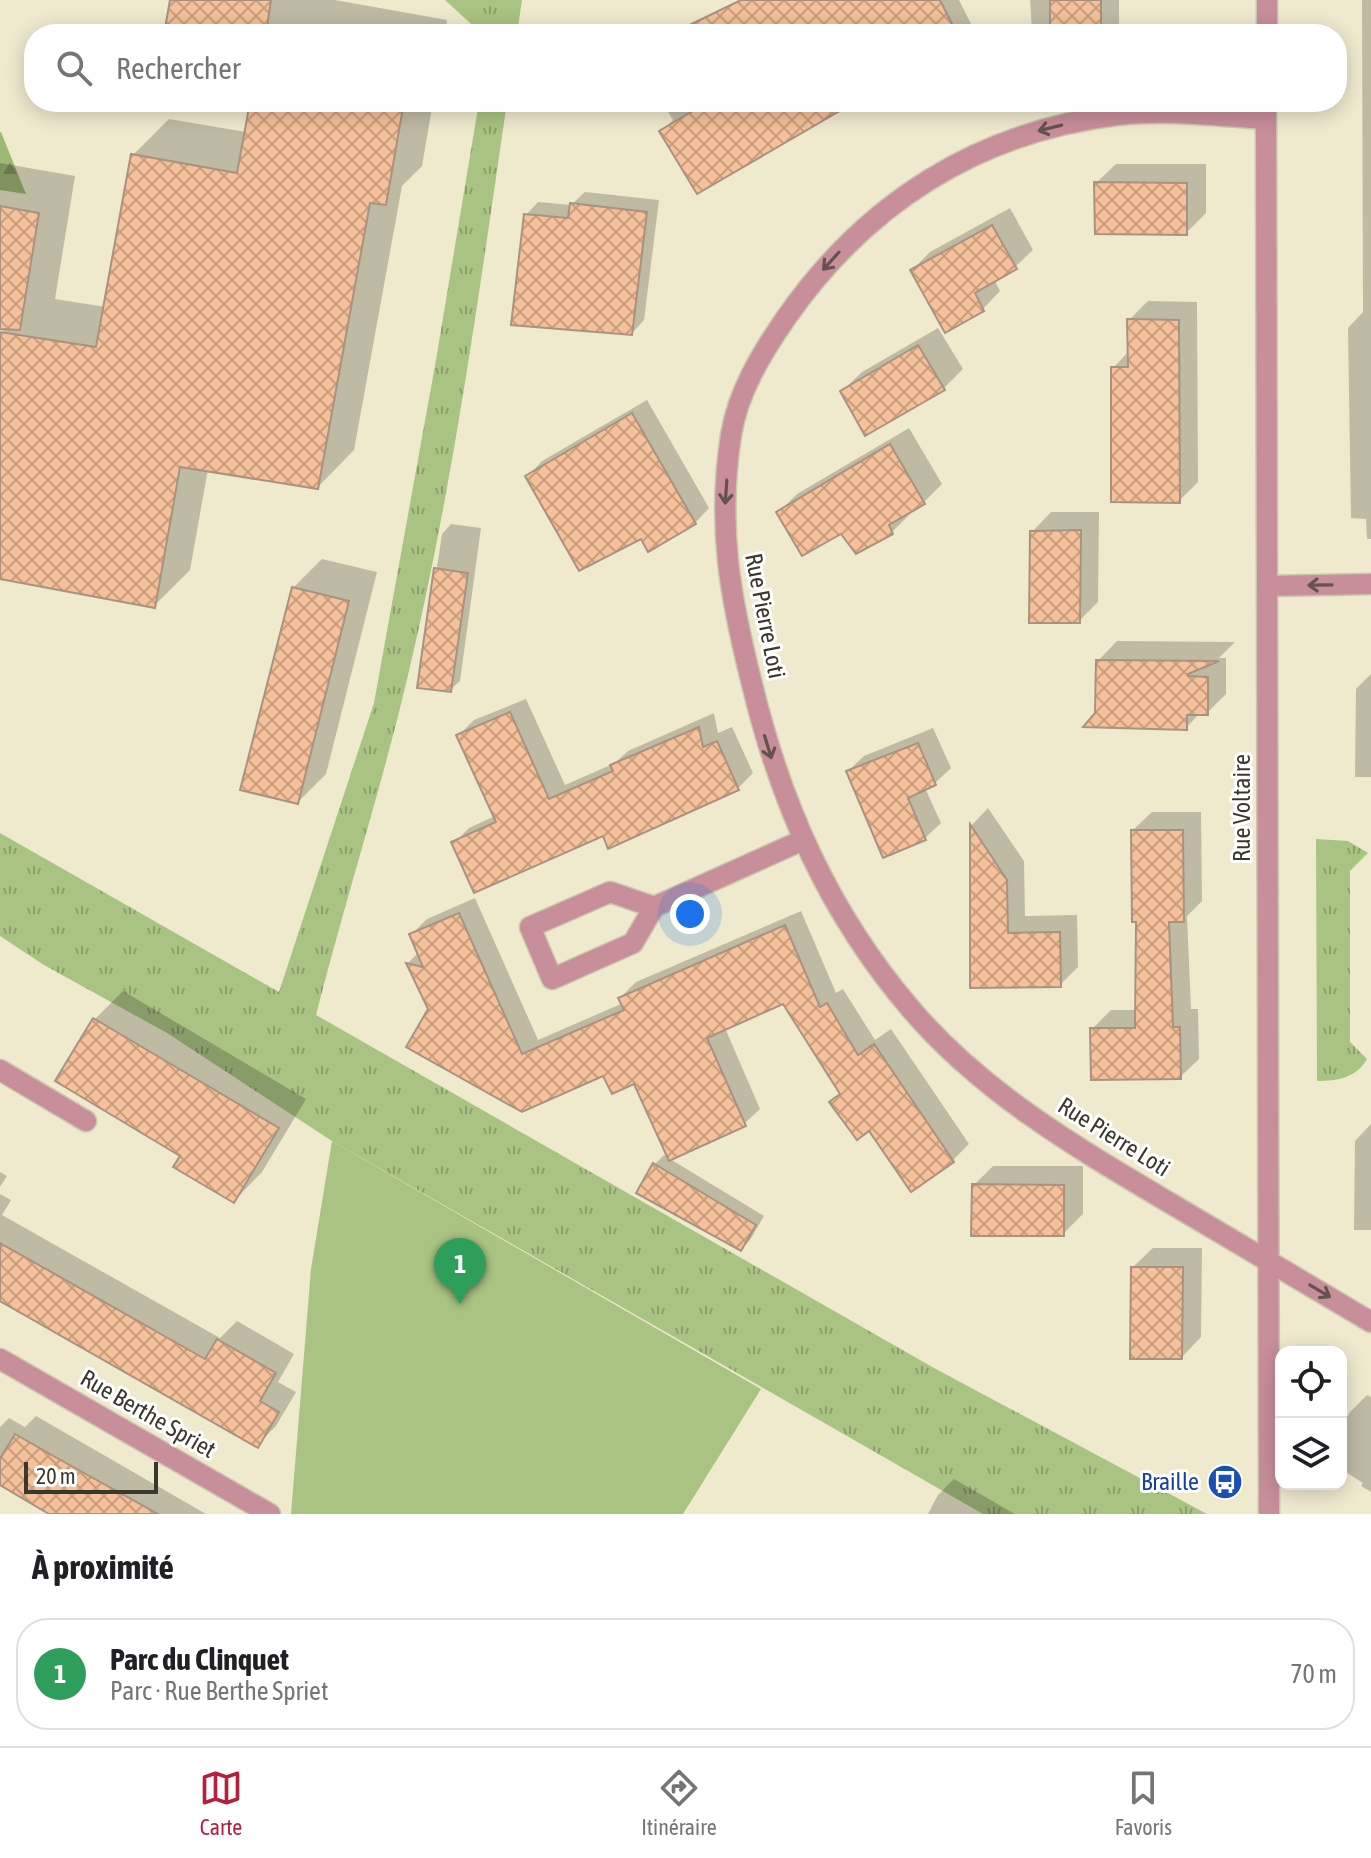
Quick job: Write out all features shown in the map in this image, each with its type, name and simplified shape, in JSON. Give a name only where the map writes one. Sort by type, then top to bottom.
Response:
[{"type":"street","points":[[1267,0],[1267,24]]},
{"type":"street","name":"Rue Pierre Loti","points":[[1184,112],[1120,114],[1042,129],[972,155],[894,203],[843,249],[804,293],[765,349],[742,398],[731,434],[725,511],[725,554],[733,607],[767,744],[803,840],[841,915],[873,962],[914,1012],[973,1072],[1054,1131],[1371,1322]]},
{"type":"street","name":"Rue Voltaire","points":[[1266,112],[1269,1514]]},
{"type":"street","points":[[1268,586],[1371,584]]},
{"type":"street","points":[[654,907],[610,892],[530,927],[552,979],[633,943],[654,907],[803,840]]},
{"type":"street","points":[[0,1070],[86,1121]]},
{"type":"street","name":"Rue Berthe Spriet","points":[[0,1359],[270,1514]]},
{"type":"green space","points":[[445,0],[522,0],[518,24],[471,24]]},
{"type":"green space","points":[[477,112],[506,112],[439,533],[397,718],[316,1015],[934,1368],[1207,1514],[983,1514],[332,1141],[167,1033],[44,965],[0,936],[0,833],[279,992],[374,703]]},
{"type":"green space","points":[[1,132],[26,194],[0,190]]},
{"type":"green space","points":[[1316,839],[1348,841],[1368,853],[1350,871],[1350,1042],[1367,1059],[1358,1070],[1346,1077],[1317,1081]]},
{"type":"green space","points":[[332,1141],[761,1389],[683,1514],[291,1514],[311,1269]]},
{"type":"building","points":[[170,0],[271,0],[267,24],[166,24]]},
{"type":"building","points":[[741,0],[940,0],[952,24],[692,24]]},
{"type":"building","points":[[1050,0],[1101,0],[1101,24],[1050,24]]},
{"type":"building","points":[[248,112],[402,112],[386,205],[370,203],[318,489],[180,467],[155,608],[0,579],[0,332],[96,347],[131,154],[237,173]]},
{"type":"building","points":[[691,112],[838,112],[697,194],[659,131]]},
{"type":"building","points":[[1094,182],[1187,183],[1187,235],[1095,234]]},
{"type":"building","points":[[570,203],[647,212],[632,335],[511,325],[524,214],[568,218]]},
{"type":"building","points":[[0,206],[39,213],[20,330],[0,329]]},
{"type":"building","points":[[992,225],[1017,269],[975,293],[984,311],[945,333],[910,270]]},
{"type":"building","points":[[1127,319],[1179,320],[1180,503],[1111,502],[1111,367],[1128,367]]},
{"type":"building","points":[[918,345],[945,390],[865,436],[840,391]]},
{"type":"building","points":[[632,413],[696,524],[648,552],[641,539],[579,571],[525,476]]},
{"type":"building","points":[[890,444],[925,504],[889,525],[893,534],[856,554],[841,534],[802,556],[776,512]]},
{"type":"building","points":[[1081,530],[1080,623],[1029,623],[1030,531]]},
{"type":"building","points":[[434,568],[468,573],[451,692],[417,688]]},
{"type":"building","points":[[292,587],[349,601],[298,804],[240,790]]},
{"type":"building","points":[[1096,660],[1219,661],[1188,674],[1208,677],[1208,715],[1187,715],[1187,730],[1083,727],[1095,713]]},
{"type":"building","points":[[510,712],[549,799],[613,771],[610,765],[699,727],[703,747],[717,741],[739,790],[608,849],[603,836],[474,893],[451,842],[496,822],[456,735]]},
{"type":"building","points":[[918,743],[936,785],[908,798],[926,840],[883,858],[846,771]]},
{"type":"building","points":[[970,824],[1007,880],[1008,933],[1060,932],[1061,987],[970,988]]},
{"type":"building","points":[[1131,830],[1183,830],[1184,922],[1169,922],[1173,1027],[1180,1027],[1181,1079],[1091,1080],[1090,1028],[1135,1028],[1136,922],[1132,922]]},
{"type":"building","points":[[459,913],[522,1054],[624,1010],[618,998],[785,925],[820,1007],[827,1003],[858,1055],[874,1044],[954,1162],[911,1192],[869,1131],[857,1140],[829,1102],[840,1094],[783,1004],[707,1038],[746,1126],[669,1161],[634,1084],[612,1094],[603,1076],[522,1112],[406,1047],[428,1009],[406,963],[423,967],[409,934]]},
{"type":"building","points":[[93,1018],[279,1128],[234,1203],[173,1167],[180,1156],[55,1081]]},
{"type":"building","points":[[653,1163],[756,1225],[741,1251],[636,1193]]},
{"type":"building","points":[[972,1184],[1064,1185],[1064,1236],[971,1236]]},
{"type":"building","points":[[0,1243],[205,1359],[217,1339],[276,1373],[260,1401],[279,1412],[258,1448],[0,1301]]},
{"type":"building","points":[[1131,1267],[1183,1267],[1182,1359],[1130,1359]]},
{"type":"building","points":[[15,1434],[158,1514],[49,1514],[0,1485],[0,1459]]},
{"type":"place","name":"Parc du Clinquet","points":[[460,1304]]},
{"type":"place","name":"Braille","points":[[1225,1482]]}]
